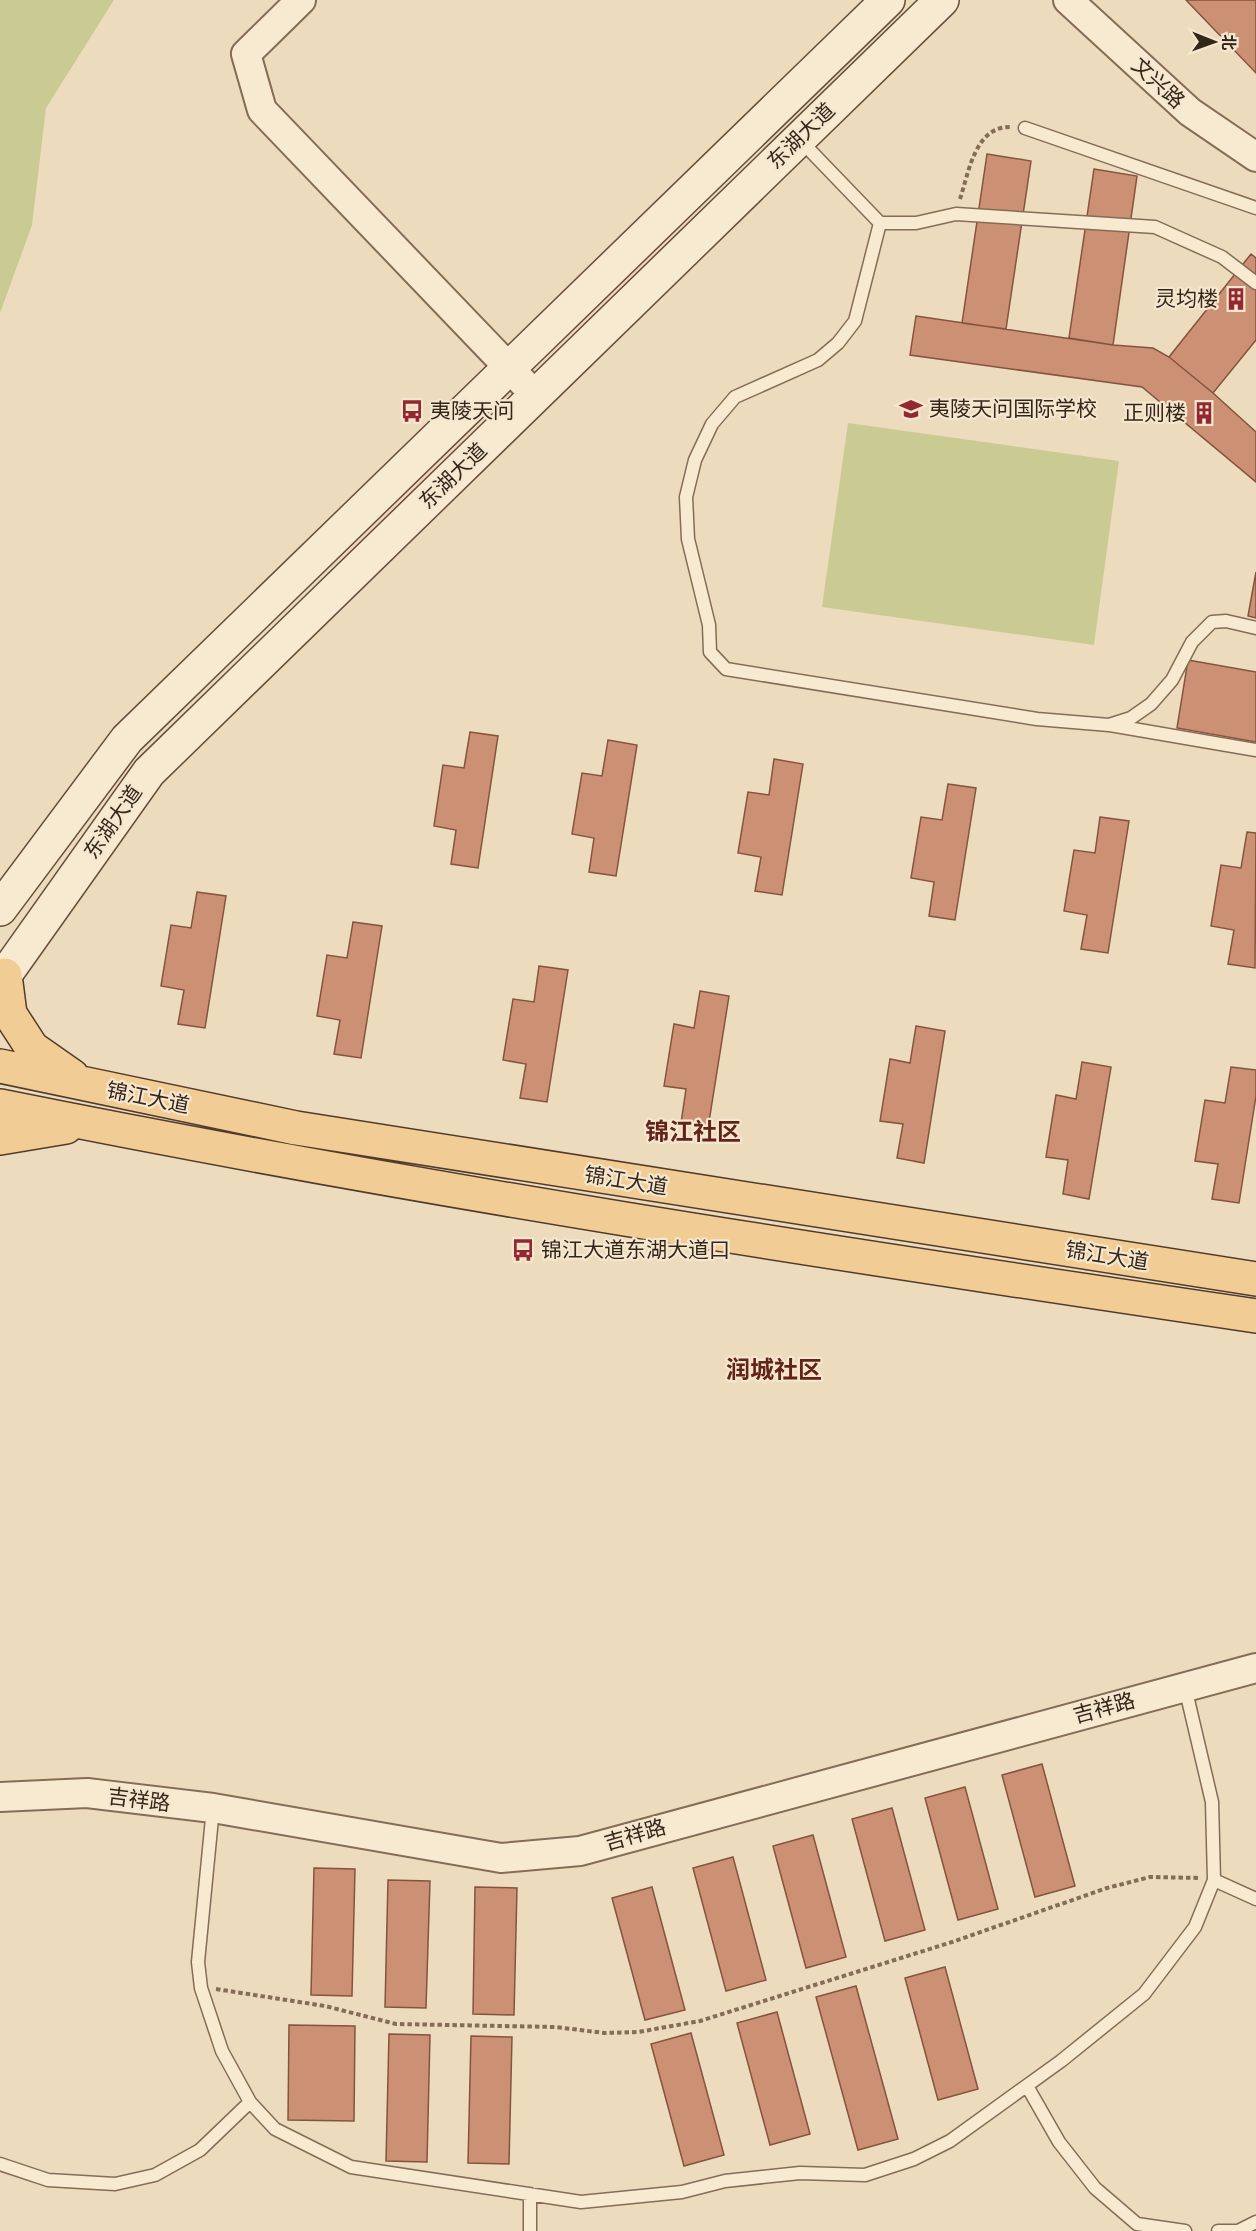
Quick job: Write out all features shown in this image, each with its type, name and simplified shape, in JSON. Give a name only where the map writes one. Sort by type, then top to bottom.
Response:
[{"type":"main road","name":"东湖大道","points":[[0,909],[128,739],[888,0]]},
{"type":"main road","name":"东湖大道","points":[[3,978],[149,772],[942,0]]},
{"type":"main road","points":[[3,978],[10,1014],[32,1048],[86,1086]]},
{"type":"main road","name":"锦江大道","points":[[0,1066],[86,1086],[296,1128],[1256,1279]]},
{"type":"main road","name":"锦江大道","points":[[0,1106],[287,1162],[939,1269],[1256,1316]]},
{"type":"main road","points":[[0,1138],[86,1124]]},
{"type":"street","points":[[301,0],[246,54],[262,110],[536,396]]},
{"type":"street","name":"文兴路","points":[[1068,0],[1190,112],[1256,157]]},
{"type":"street","name":"吉祥路","points":[[0,1797],[87,1793],[213,1808],[501,1858],[580,1851],[1256,1668]]},
{"type":"lane","points":[[1025,128],[1256,208]]},
{"type":"lane","points":[[798,138],[879,223],[916,223],[956,214],[1155,227],[1222,257],[1256,283]]},
{"type":"lane","points":[[879,223],[855,321],[838,343],[818,360],[735,397],[712,424],[695,460],[686,497],[688,539],[709,626],[710,652],[726,669],[1037,719],[1109,725],[1256,750]]},
{"type":"lane","points":[[1109,725],[1131,718],[1151,704],[1172,680],[1192,642],[1212,622],[1226,621],[1256,628]]},
{"type":"lane","points":[[213,1808],[198,1962],[201,1988],[222,2051],[250,2102],[275,2129],[351,2167],[581,2202],[682,2192],[725,2181],[800,2172],[865,2175],[914,2159],[950,2140],[1027,2086],[1144,1994],[1195,1927],[1214,1880],[1212,1802],[1185,1687]]},
{"type":"lane","points":[[1214,1880],[1256,1899]]},
{"type":"lane","points":[[1027,2086],[1059,2142],[1095,2188],[1137,2224],[1185,2231]]},
{"type":"lane","points":[[0,2164],[48,2180],[115,2184],[155,2175],[200,2150],[250,2102]]},
{"type":"lane","points":[[530,2194],[530,2231]]},
{"type":"lane","points":[[1218,2231],[1238,2230],[1256,2222]]},
{"type":"path","points":[[956,214],[976,150],[985,136],[1004,127],[1025,128]]},
{"type":"path","points":[[201,1988],[325,2006],[396,2024],[555,2027],[605,2033],[638,2032],[700,2021],[952,1942],[1107,1888],[1150,1877],[1189,1876],[1214,1880]]},
{"type":"green space","points":[[0,0],[114,0],[46,108],[32,225],[0,313]]},
{"type":"green space","points":[[848,423],[1119,461],[1094,645],[822,607]]},
{"type":"building","points":[[1186,0],[1256,0],[1256,73]]},
{"type":"building","points":[[987,154],[1031,161],[1006,329],[962,323]]},
{"type":"building","points":[[1094,169],[1137,176],[1113,345],[1069,338]]},
{"type":"building","name":"灵均楼","points":[[1251,254],[1256,258],[1256,340],[1213,393],[1169,357]]},
{"type":"building","name":"正则楼","points":[[916,316],[1113,345],[1153,348],[1169,357],[1256,432],[1256,482],[1142,387],[910,355]]},
{"type":"building","points":[[1256,572],[1256,618],[1248,616]]},
{"type":"building","points":[[1188,660],[1256,672],[1256,742],[1177,728]]},
{"type":"building","points":[[470,732],[498,736],[478,868],[451,864],[456,830],[434,826],[443,765],[464,768]]},
{"type":"building","points":[[608,740],[637,745],[616,876],[589,872],[594,838],[572,834],[582,773],[602,776]]},
{"type":"building","points":[[774,759],[803,764],[782,895],[755,891],[761,857],[738,853],[748,792],[769,795]]},
{"type":"building","points":[[948,784],[976,788],[955,920],[929,916],[934,882],[911,878],[921,817],[942,820]]},
{"type":"building","points":[[1100,817],[1129,821],[1108,953],[1081,949],[1087,915],[1064,911],[1074,850],[1095,853]]},
{"type":"building","points":[[1247,832],[1256,833],[1255,968],[1228,964],[1234,930],[1211,926],[1221,865],[1241,868]]},
{"type":"building","points":[[197,892],[226,896],[205,1028],[178,1024],[184,990],[161,986],[171,925],[191,928]]},
{"type":"building","points":[[353,922],[382,926],[361,1058],[334,1054],[340,1020],[317,1016],[327,955],[347,958]]},
{"type":"building","points":[[539,966],[568,970],[547,1102],[520,1098],[526,1064],[503,1060],[513,999],[534,1002]]},
{"type":"building","points":[[700,991],[729,996],[708,1128],[681,1123],[686,1089],[664,1086],[674,1024],[694,1028]]},
{"type":"building","points":[[916,1026],[945,1031],[924,1163],[897,1158],[903,1124],[880,1121],[890,1059],[910,1063]]},
{"type":"building","points":[[1082,1062],[1111,1067],[1089,1199],[1063,1194],[1068,1160],[1046,1157],[1056,1095],[1076,1099]]},
{"type":"building","points":[[1231,1067],[1256,1070],[1256,1096],[1239,1203],[1212,1199],[1218,1164],[1195,1161],[1205,1100],[1225,1103]]},
{"type":"building","points":[[1042,1764],[1075,1886],[1035,1897],[1002,1775]]},
{"type":"building","points":[[965,1787],[998,1909],[958,1920],[925,1798]]},
{"type":"building","points":[[892,1808],[925,1930],[885,1941],[852,1819]]},
{"type":"building","points":[[813,1835],[846,1957],[806,1968],[773,1846]]},
{"type":"building","points":[[733,1857],[766,1980],[726,1991],[693,1868]]},
{"type":"building","points":[[314,1868],[355,1869],[352,1996],[311,1995]]},
{"type":"building","points":[[388,1880],[430,1881],[426,2008],[385,2007]]},
{"type":"building","points":[[475,1887],[517,1888],[514,2015],[473,2014]]},
{"type":"building","points":[[652,1887],[685,2010],[645,2020],[612,1898]]},
{"type":"building","points":[[945,1967],[978,2089],[938,2100],[905,1978]]},
{"type":"building","points":[[856,1986],[898,2139],[858,2150],[816,1997]]},
{"type":"building","points":[[777,2012],[810,2134],[770,2145],[737,2023]]},
{"type":"building","points":[[289,2025],[355,2026],[354,2121],[288,2120]]},
{"type":"building","points":[[691,2033],[724,2155],[684,2166],[651,2044]]},
{"type":"building","points":[[389,2034],[430,2035],[427,2162],[386,2161]]},
{"type":"building","points":[[471,2036],[512,2037],[509,2164],[468,2163]]},
{"type":"place","name":"灵均楼","points":[[1236,299]]},
{"type":"place","name":"夷陵天问国际学校","points":[[911,409]]},
{"type":"place","name":"夷陵天问","points":[[412,411]]},
{"type":"place","name":"正则楼","points":[[1204,413]]},
{"type":"place","name":"锦江大道东湖大道口","points":[[523,1250]]},
{"type":"district","name":"锦江社区","points":[[693,1132]]},
{"type":"district","name":"润城社区","points":[[774,1370]]}]
